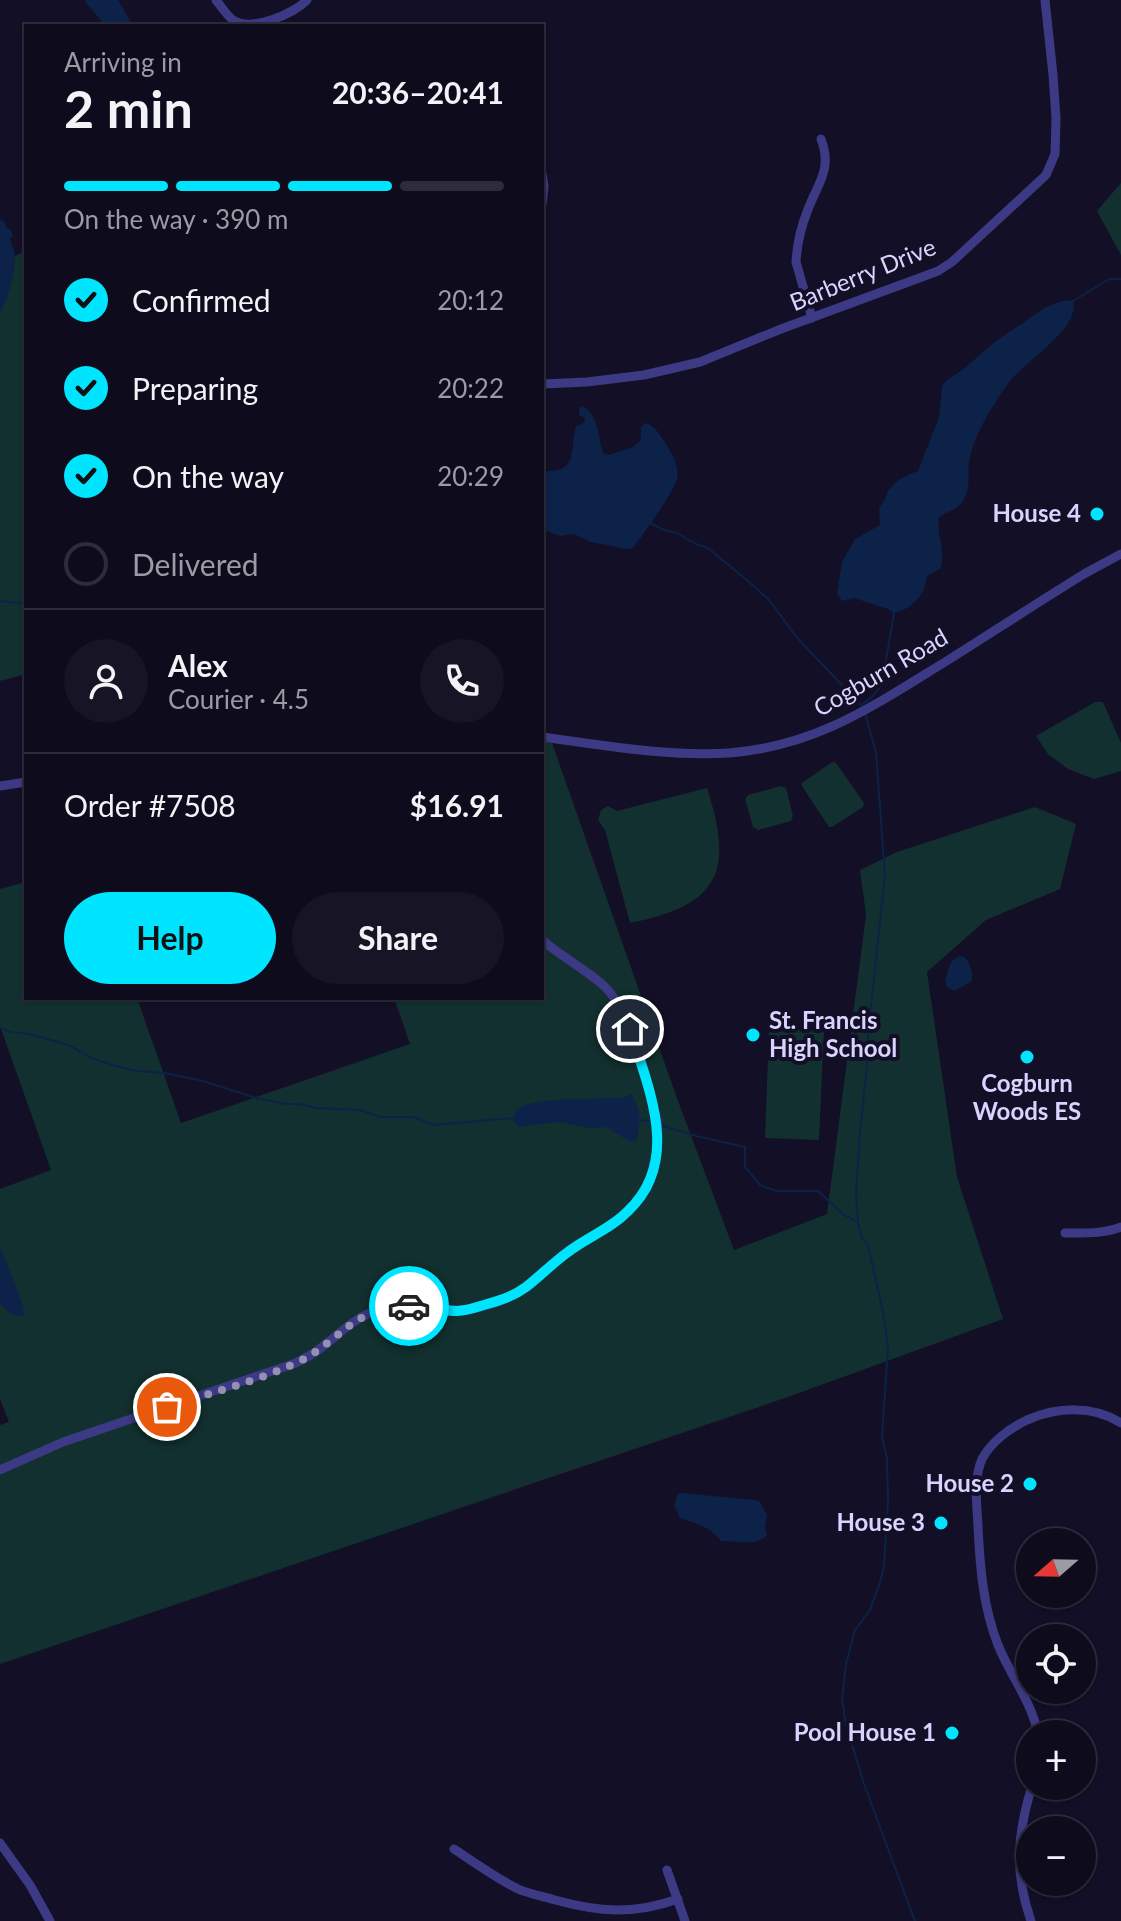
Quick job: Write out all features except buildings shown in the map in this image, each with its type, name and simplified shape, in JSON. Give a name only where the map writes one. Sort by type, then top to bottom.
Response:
[{"type":"street","points":[[216,0],[233,20],[246,24],[261,23],[300,7],[307,0]]},
{"type":"street","name":"Barberry Drive","points":[[544,384],[644,375],[700,362],[938,271],[976,241],[1046,175],[1055,154],[1053,65],[1045,0]]},
{"type":"street","points":[[812,318],[796,254],[807,212],[825,172],[827,154],[821,139]]},
{"type":"street","name":"Cogburn Road","points":[[544,737],[708,754],[753,750],[803,738],[856,716],[1121,554]]},
{"type":"street","points":[[0,786],[24,782]]},
{"type":"street","points":[[0,1470],[63,1442],[296,1363],[372,1312],[403,1306],[468,1310],[506,1298],[629,1211],[653,1174],[658,1132],[630,1029],[616,1001],[602,985],[544,942]]},
{"type":"street","points":[[1065,1233],[1097,1233],[1121,1227]]},
{"type":"street","points":[[1034,1720],[999,1646],[986,1603],[976,1490],[981,1461],[1008,1431],[1031,1418],[1079,1409],[1108,1415],[1121,1423]]},
{"type":"street","points":[[1028,1800],[1018,1856],[1031,1921]]},
{"type":"street","points":[[0,1843],[30,1885],[50,1921]]},
{"type":"street","points":[[454,1849],[522,1891],[586,1908],[633,1910],[678,1899]]},
{"type":"street","points":[[667,1870],[685,1921]]},
{"type":"green space","points":[[1121,183],[1121,255],[1097,211]]},
{"type":"green space","points":[[24,251],[24,675],[0,681],[0,265]]},
{"type":"green space","points":[[1095,702],[1103,702],[1121,743],[1121,771],[1094,779],[1068,769],[1048,754],[1036,736]]},
{"type":"green space","points":[[544,741],[552,743],[734,1250],[827,1214],[866,915],[860,870],[897,852],[1035,807],[1076,824],[1060,889],[986,920],[927,972],[957,1177],[1003,1319],[788,1397],[0,1664],[0,1425],[9,1422],[0,1399],[0,1189],[51,1170],[0,1026],[0,889],[24,883],[24,1000],[138,1000],[181,1123],[410,1044],[395,1000],[544,1000]]},
{"type":"green space","points":[[832,762],[836,763],[864,803],[863,807],[829,827],[802,783]]},
{"type":"green space","points":[[781,786],[786,788],[793,816],[791,821],[758,830],[753,827],[745,799],[748,795]]},
{"type":"green space","points":[[707,788],[719,842],[718,863],[712,880],[701,895],[684,906],[630,923],[605,830],[598,820],[601,810],[608,806],[617,811]]},
{"type":"green space","points":[[769,1029],[824,1031],[819,1140],[765,1138]]},
{"type":"water","points":[[85,0],[118,0],[132,24],[102,24]]},
{"type":"water","points":[[0,220],[11,230],[15,259],[11,284],[0,314]]},
{"type":"water","points":[[1073,300],[1073,311],[1060,334],[1014,376],[980,429],[970,457],[966,494],[960,505],[939,517],[941,568],[927,576],[921,595],[907,608],[894,613],[854,598],[842,601],[837,594],[842,562],[855,539],[880,525],[879,507],[892,486],[918,471],[939,417],[942,386],[996,341],[1046,307]]},
{"type":"water","points":[[582,406],[587,409],[594,419],[603,453],[609,455],[633,447],[641,440],[641,427],[645,423],[657,431],[675,461],[677,479],[633,548],[591,542],[574,534],[560,536],[544,530],[544,471],[562,469],[567,465],[576,426],[584,423],[585,418],[579,415]]},
{"type":"water","points":[[959,956],[966,958],[972,979],[954,991],[947,987],[945,980],[951,962]]},
{"type":"water","points":[[631,1094],[640,1117],[636,1141],[629,1141],[606,1127],[591,1128],[558,1122],[520,1127],[514,1123],[516,1111],[535,1103],[623,1098]]},
{"type":"water","points":[[0,1250],[24,1315],[13,1314],[0,1304]]},
{"type":"water","points":[[681,1493],[756,1500],[767,1515],[767,1535],[752,1542],[721,1541],[707,1529],[680,1518],[674,1505]]},
{"type":"waterway","points":[[1073,301],[1109,279],[1121,279]]},
{"type":"waterway","points":[[648,522],[708,548],[748,581],[769,600],[798,639],[863,707]]},
{"type":"waterway","points":[[0,601],[24,604]]},
{"type":"waterway","points":[[863,704],[880,687],[894,613]]},
{"type":"waterway","points":[[865,713],[876,752],[885,876],[868,1034],[856,1193],[858,1223],[868,1246],[888,1347],[882,1437],[887,1458],[888,1501],[884,1566],[870,1610],[855,1630],[846,1664],[842,1699],[846,1725],[864,1784],[915,1921]]},
{"type":"waterway","points":[[0,1028],[69,1045],[91,1058],[116,1066],[203,1081],[286,1104],[360,1110],[380,1117],[413,1117],[433,1125],[514,1118]]},
{"type":"waterway","points":[[640,1120],[653,1122]]},
{"type":"waterway","points":[[663,1126],[745,1147],[745,1167],[760,1185],[777,1191],[818,1191],[843,1214],[857,1222]]},
{"type":"way so far","points":[[167,1407],[296,1363],[320,1349],[361,1317],[383,1309],[409,1306]]},
{"type":"place","name":"House 4","points":[[1097,514]]},
{"type":"place","name":"St. Francis High School","points":[[753,1035]]},
{"type":"place","name":"Cogburn Woods ES","points":[[1027,1057]]},
{"type":"place","name":"House 2","points":[[1030,1484]]},
{"type":"place","name":"House 3","points":[[941,1523]]},
{"type":"place","name":"Pool House 1","points":[[952,1733]]},
{"type":"route","points":[[409,1306],[456,1311],[506,1298],[525,1287],[572,1249],[611,1226],[636,1203],[653,1174],[658,1132],[630,1029]]}]
